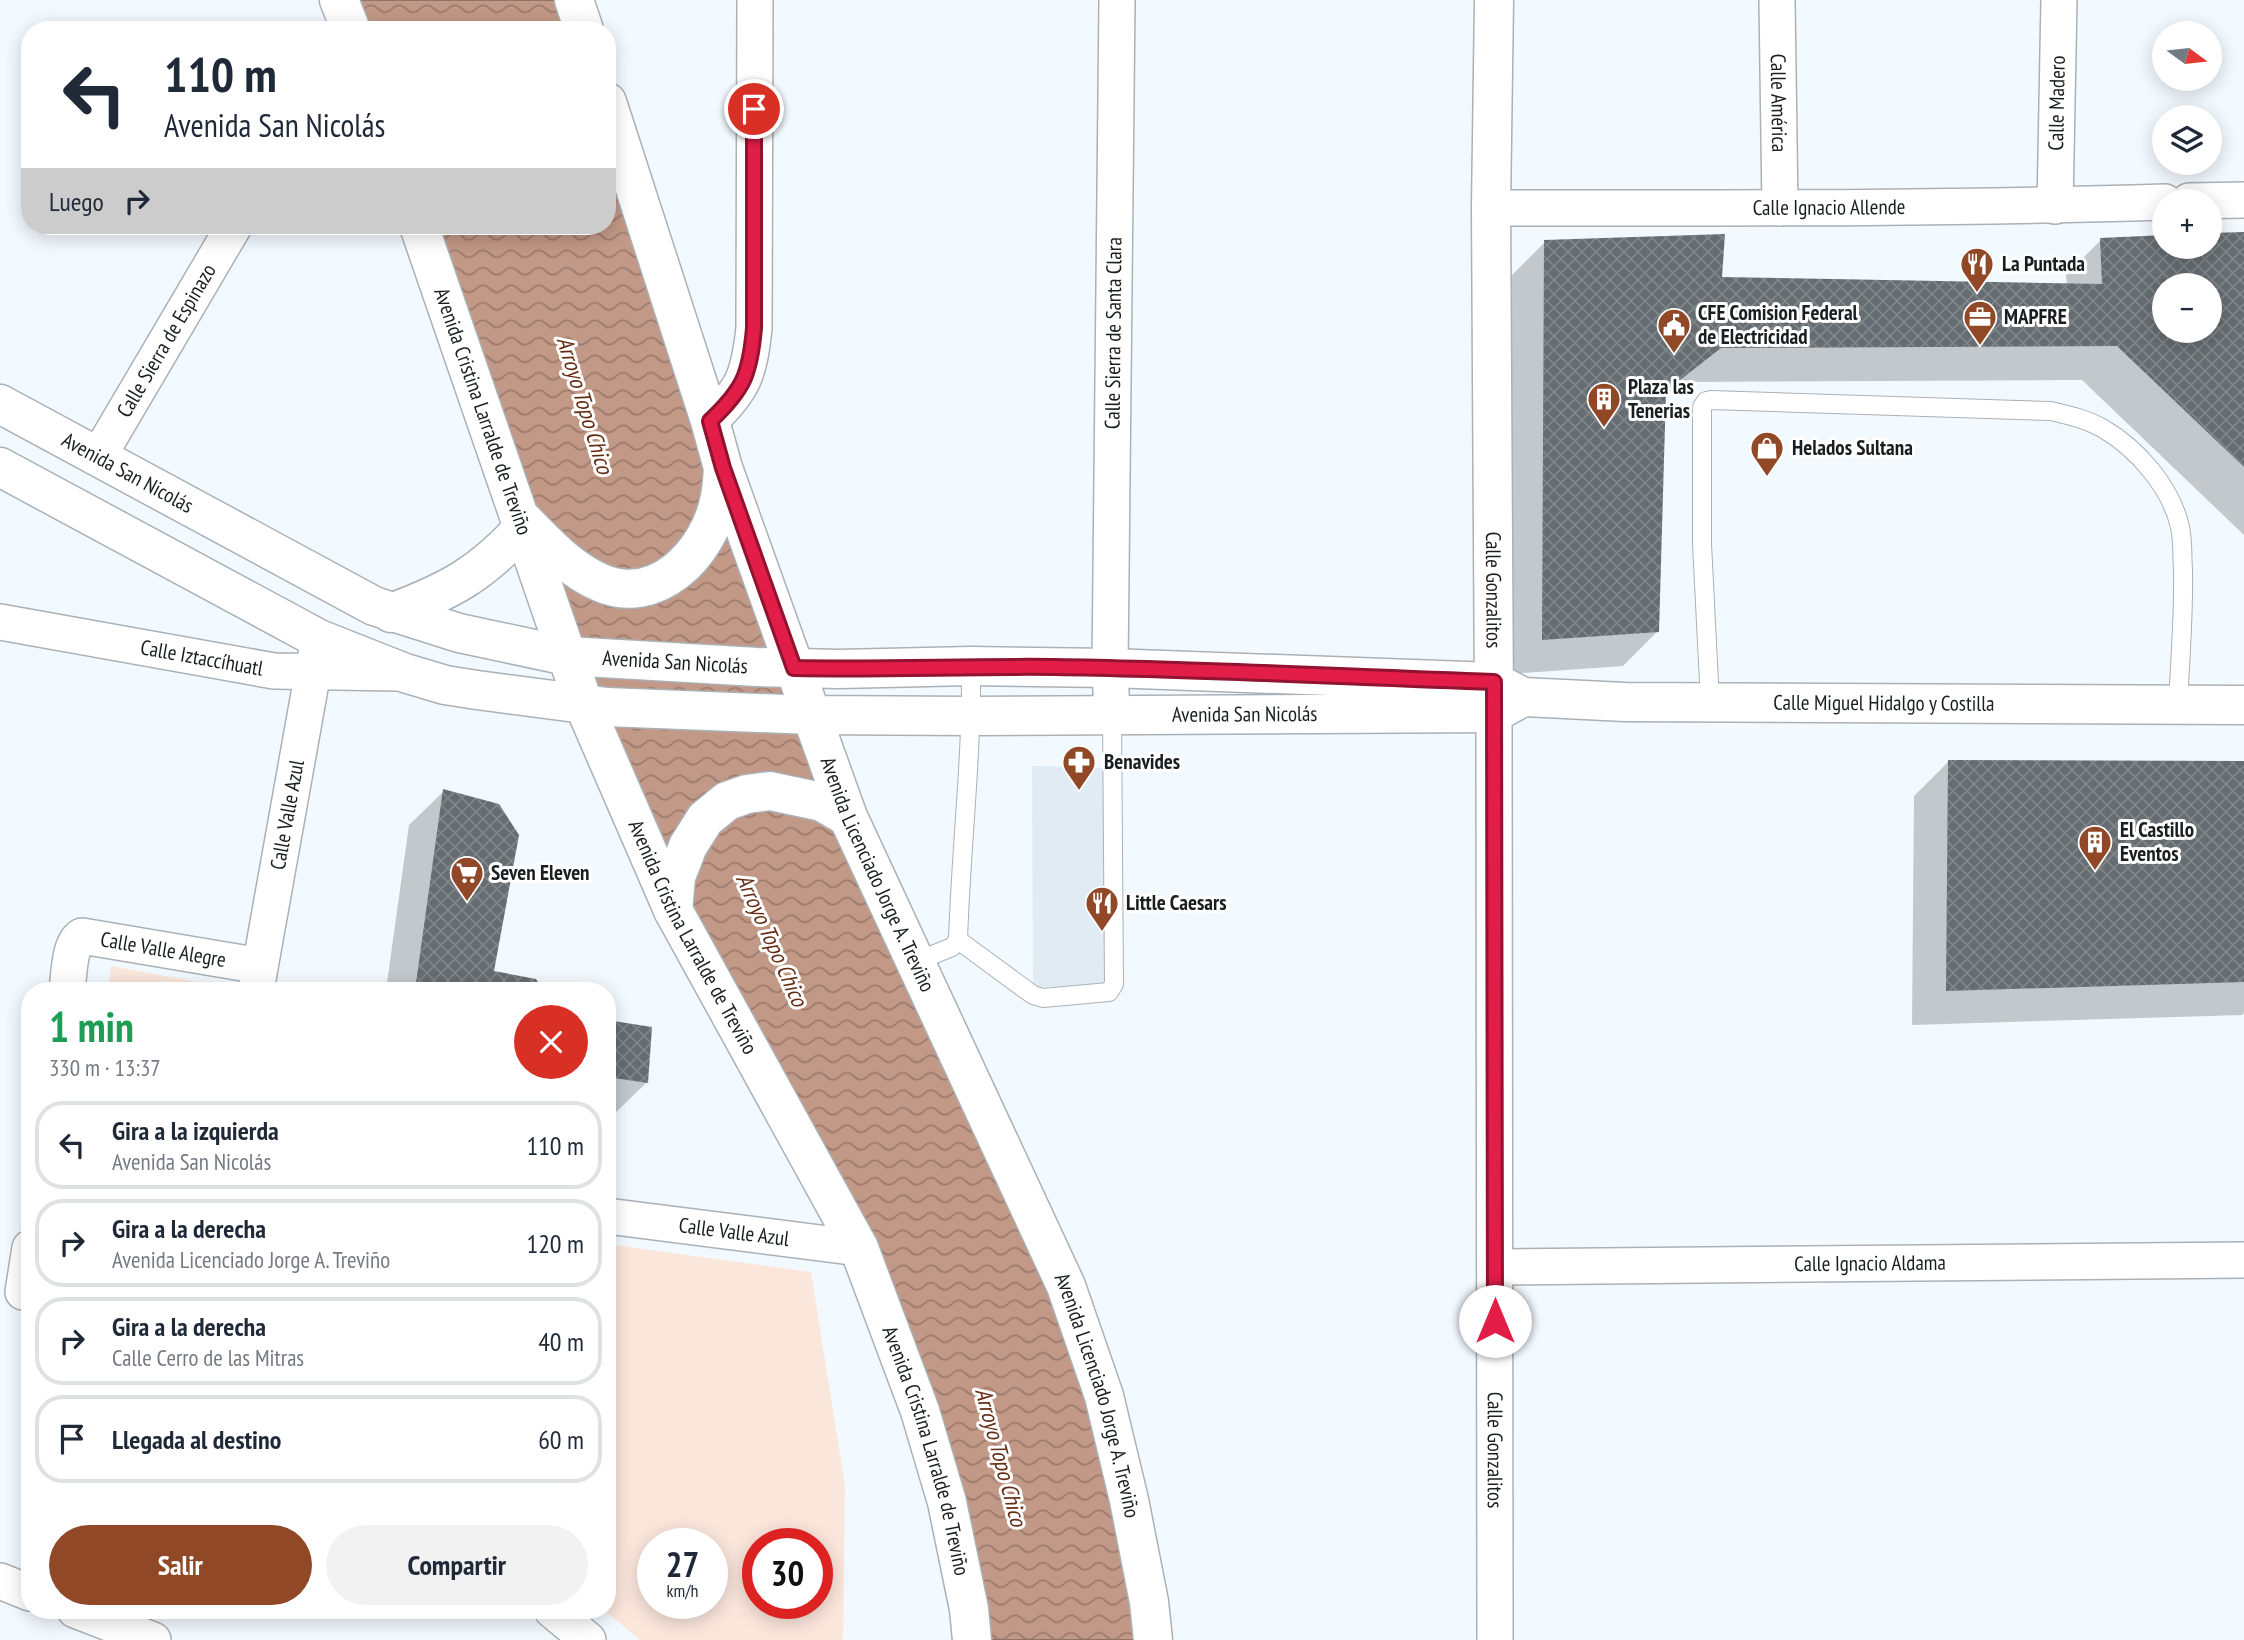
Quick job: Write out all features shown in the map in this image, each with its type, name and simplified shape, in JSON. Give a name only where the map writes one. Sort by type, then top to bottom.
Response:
[{"type":"street","points":[[574,0],[581,21]]},
{"type":"street","points":[[710,421],[737,393],[752,348],[755,0]]},
{"type":"street","name":"Calle Sierra de Santa Clara","points":[[1112,715],[1110,668],[1118,0]]},
{"type":"street","name":"Calle Gonzalitos","points":[[1494,0],[1491,208],[1504,697],[1496,1267],[1495,1640]]},
{"type":"street","name":"Calle América","points":[[1777,0],[1780,208]]},
{"type":"street","name":"Calle Madero","points":[[2055,206],[2059,0]]},
{"type":"street","name":"Avenida Licenciado Jorge A. Treviño","points":[[616,130],[710,421],[721,485],[811,715],[835,809],[915,962],[1066,1286],[1104,1396],[1129,1500],[1149,1602],[1153,1640]]},
{"type":"street","points":[[2222,200],[2244,200]]},
{"type":"street","name":"Calle Ignacio Allende","points":[[1491,208],[2055,206],[2152,202]]},
{"type":"street","name":"Calle Sierra de Espinazo","points":[[98,457],[229,235]]},
{"type":"street","name":"Avenida Cristina Larralde de Treviño","points":[[422,235],[522,522],[583,658],[596,706],[675,894],[859,1248],[920,1411],[947,1502],[969,1609],[972,1640]]},
{"type":"street","name":"Avenida San Nicolás","points":[[0,404],[391,613],[472,636],[583,658],[839,669],[971,666],[1110,668],[1504,697]]},
{"type":"street","name":"Avenida San Nicolás","points":[[0,467],[316,655],[405,673],[445,685],[596,706],[811,715],[1112,715],[1504,697]]},
{"type":"street","points":[[391,613],[435,596],[467,578],[492,560],[522,522],[568,564],[600,582],[618,588],[640,589],[669,579],[688,562],[701,545],[721,485]]},
{"type":"street","name":"Calle Iztaccíhuatl","points":[[0,622],[274,671],[316,655]]},
{"type":"street","name":"Calle Valle Azul","points":[[258,978],[316,655]]},
{"type":"street","name":"Calle Miguel Hidalgo y Costilla","points":[[1504,697],[1625,702],[2244,705]]},
{"type":"street","points":[[675,894],[688,846],[705,819],[727,801],[747,794],[770,791],[835,809]]},
{"type":"street","name":"Calle Valle Alegre","points":[[68,982],[74,945],[77,938],[82,936],[258,978]]},
{"type":"street","name":"Calle Valle Azul","points":[[616,1217],[859,1248]]},
{"type":"street","name":"Calle Ignacio Aldama","points":[[1496,1267],[2244,1260]]},
{"type":"street","points":[[0,1581],[21,1589]]},
{"type":"street","points":[[98,1619],[153,1640]]},
{"type":"street","points":[[563,1619],[588,1640]]},
{"type":"lane","points":[[1710,702],[1702,544],[1702,407],[1706,401],[1711,400],[2051,411],[2102,427],[2146,465],[2166,492],[2180,528],[2184,602],[2178,705]]},
{"type":"lane","points":[[915,962],[952,947],[958,940],[972,716],[971,666]]},
{"type":"lane","points":[[958,940],[1033,995],[1043,998],[1109,992],[1114,984],[1112,715]]},
{"type":"shaded area","points":[[1032,766],[1112,768],[1111,986],[1033,987]]},
{"type":"shaded area","points":[[111,966],[198,982],[109,982]]},
{"type":"shaded area","points":[[616,1245],[811,1272],[845,1486],[843,1640],[640,1640],[615,1619]]},
{"type":"water","points":[[339,0],[574,0],[581,21],[347,21]]},
{"type":"water","name":"Arroyo Topo Chico","points":[[616,129],[795,668],[1066,1286],[1153,1640],[972,1640],[920,1411],[673,910],[520,517],[422,235],[616,235]]},
{"type":"building","name":"Plaza las Tenerias","points":[[2244,232],[2244,467],[2117,346],[1721,348],[1666,391],[1659,632],[1542,640],[1544,240],[1725,234],[1722,277],[2102,284],[2100,238],[2152,236],[2152,259],[2222,259],[2222,233]]},
{"type":"building","name":"El Castillo Eventos","points":[[1948,760],[2244,761],[2244,982],[1946,991]]},
{"type":"building","name":"Seven Eleven","points":[[443,789],[499,804],[519,835],[494,971],[536,979],[538,982],[416,982]]},
{"type":"building","points":[[616,1021],[652,1027],[648,1083],[616,1078]]},
{"type":"place","name":"La Puntada","points":[[1977,294]]},
{"type":"place","name":"MAPFRE","points":[[1980,347]]},
{"type":"place","name":"CFE Comision Federal de Electricidad","points":[[1674,355]]},
{"type":"place","name":"Plaza las Tenerias","points":[[1604,429]]},
{"type":"place","name":"Helados Sultana","points":[[1767,478]]},
{"type":"place","name":"Benavides","points":[[1079,792]]},
{"type":"place","name":"El Castillo Eventos","points":[[2095,872]]},
{"type":"place","name":"Seven Eleven","points":[[467,903]]},
{"type":"place","name":"Little Caesars","points":[[1102,933]]},
{"type":"route","points":[[754,109],[752,348],[737,393],[710,421],[723,468],[794,668],[1110,668],[1494,682],[1495,1321]]}]
